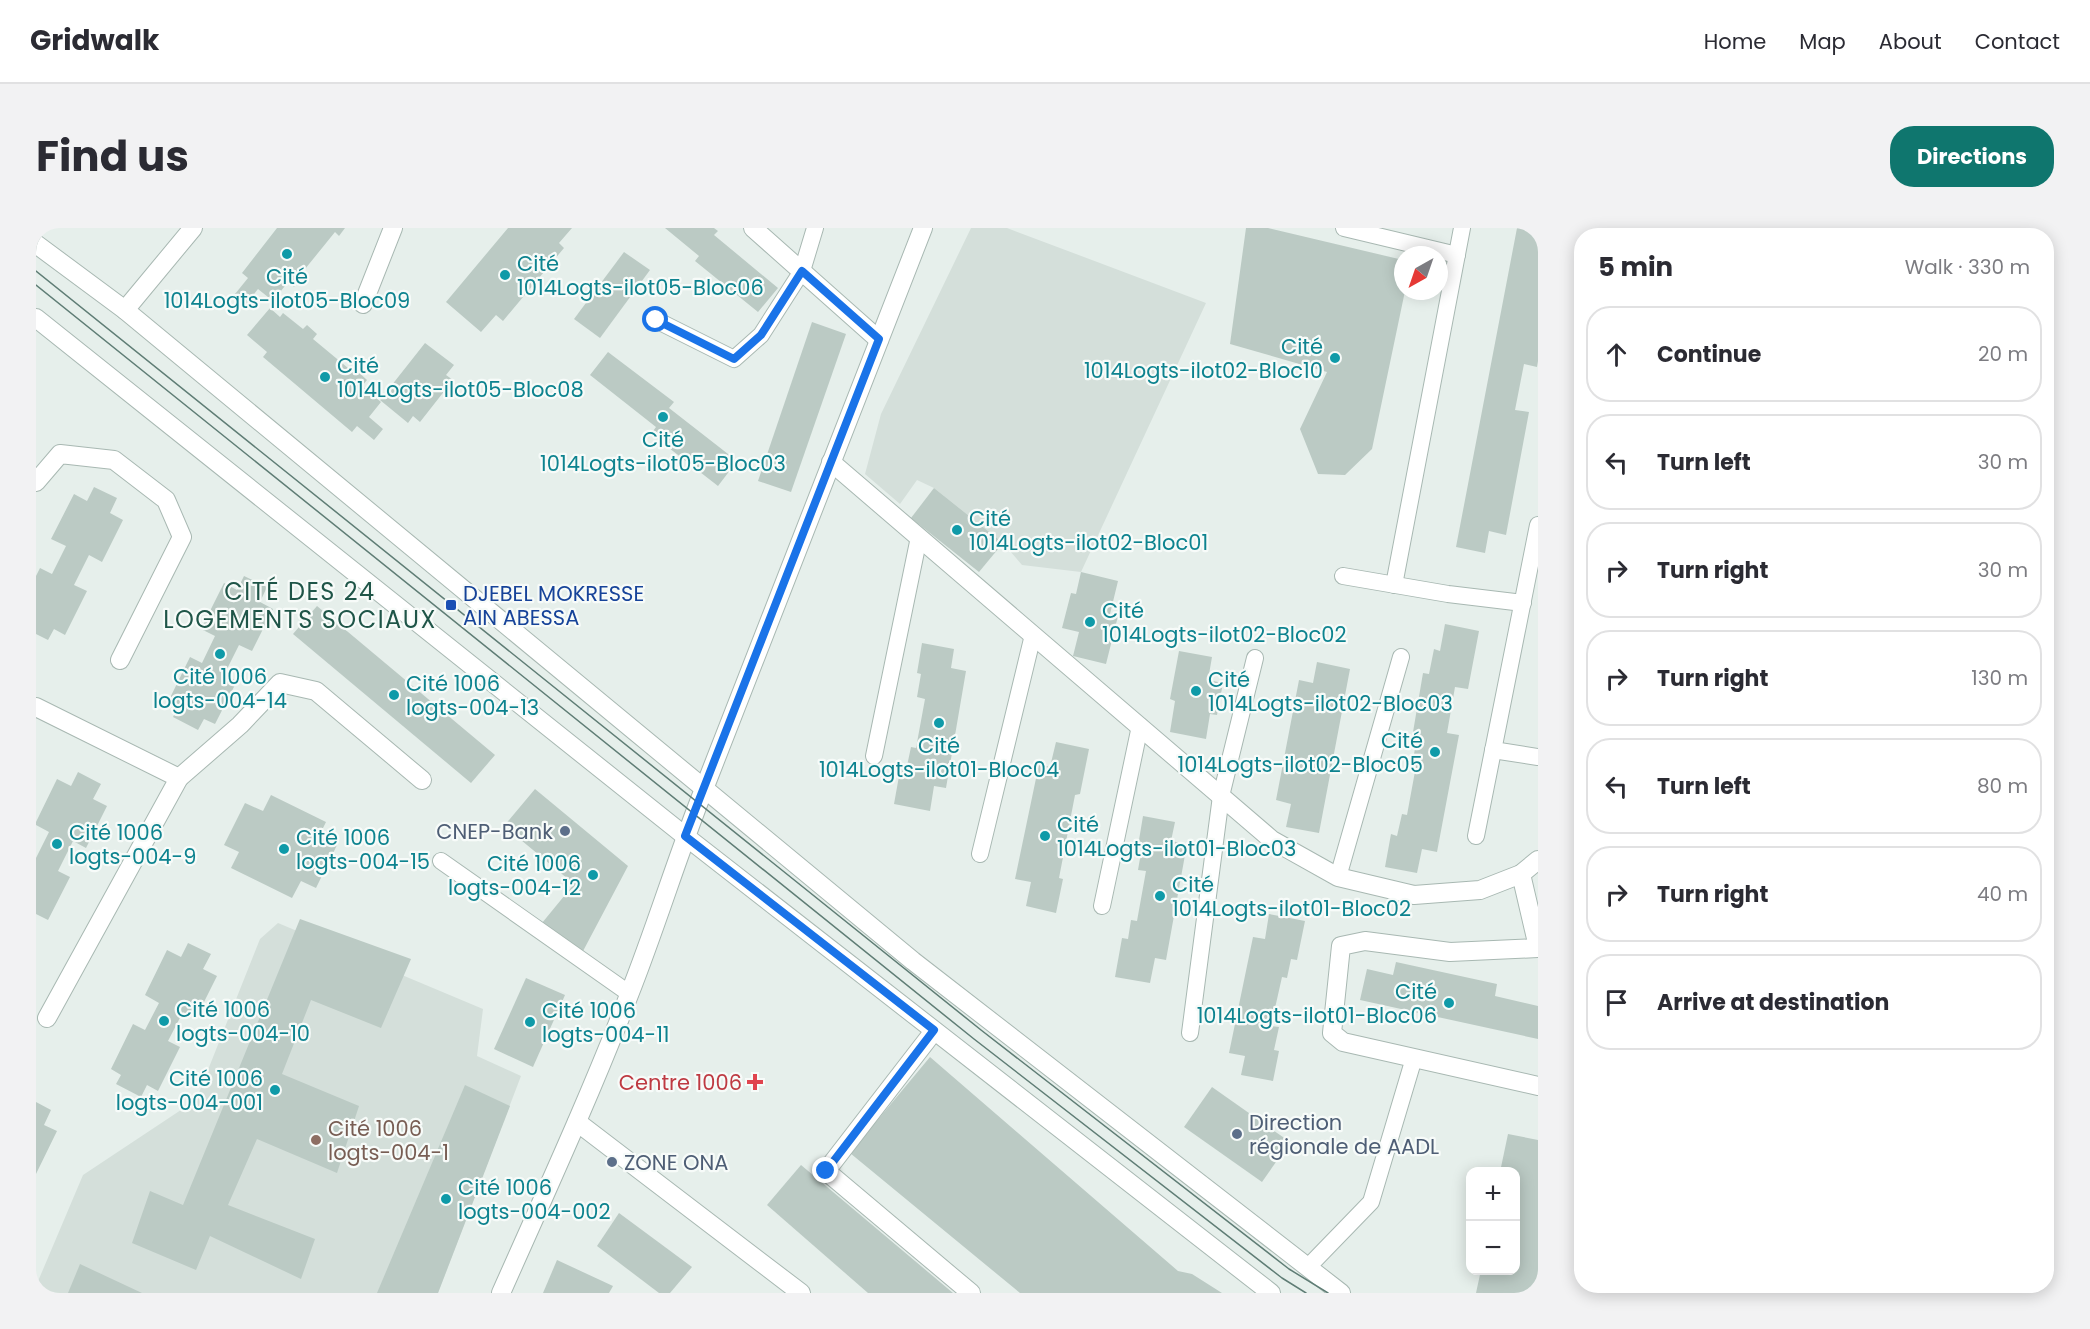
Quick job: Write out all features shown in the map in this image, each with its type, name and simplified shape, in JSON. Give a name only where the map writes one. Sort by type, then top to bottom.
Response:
[{"type":"street","points":[[125,310],[193,228]]},
{"type":"street","points":[[363,304],[393,228]]},
{"type":"street","points":[[753,228],[879,339]]},
{"type":"street","points":[[501,1293],[577,1122],[630,994],[685,836],[923,228]]},
{"type":"street","points":[[36,244],[125,310],[913,961],[1341,1293]]},
{"type":"street","points":[[36,318],[685,836],[1271,1293]]},
{"type":"street","points":[[36,482],[60,454],[114,460],[166,501],[182,537],[120,660]]},
{"type":"street","points":[[831,462],[1272,840],[1338,877],[1414,896],[1480,890],[1521,874],[1538,860]]},
{"type":"street","points":[[47,1018],[179,778],[240,725],[280,683],[316,691],[422,780]]},
{"type":"street","points":[[36,707],[179,778]]},
{"type":"street","points":[[1521,874],[1538,947],[1450,952],[1365,941],[1341,946],[1332,1033],[1343,1042],[1538,1086]]},
{"type":"street","points":[[934,1030],[826,1171],[970,1293]]},
{"type":"street","points":[[577,1122],[801,1293]]},
{"type":"lane","points":[[656,320],[734,359],[761,335],[802,271],[815,228]]},
{"type":"lane","points":[[1344,228],[1457,255]]},
{"type":"lane","points":[[1394,585],[1462,228]]},
{"type":"lane","points":[[1476,836],[1538,525]]},
{"type":"lane","points":[[874,756],[919,537]]},
{"type":"lane","points":[[1343,576],[1448,594],[1522,603]]},
{"type":"lane","points":[[980,854],[1033,634]]},
{"type":"lane","points":[[1338,877],[1401,657]]},
{"type":"lane","points":[[1190,1033],[1221,796],[1255,658]]},
{"type":"lane","points":[[1102,906],[1140,726]]},
{"type":"lane","points":[[1493,750],[1538,757]]},
{"type":"lane","points":[[441,861],[630,994]]},
{"type":"lane","points":[[1308,1267],[1371,1202],[1414,1058]]},
{"type":"shaded area","points":[[971,228],[1007,228],[1206,303],[1081,572],[1022,565],[1003,543],[934,488],[917,480],[900,504],[865,474],[881,414]]},
{"type":"shaded area","name":"Cité 1006 logts-004-1","points":[[278,923],[483,1009],[477,1056],[521,1076],[438,1293],[36,1293],[36,1286],[83,1175],[196,1100],[260,939]]},
{"type":"building","name":"Cité 1014Logts-ilot05-Bloc09","points":[[277,228],[345,228],[339,236],[335,232],[301,274],[303,276],[294,287],[288,282],[273,301],[258,289],[246,304],[235,294],[248,278],[242,273]]},
{"type":"building","name":"Cité 1014Logts-ilot05-Bloc06","points":[[508,228],[572,228],[559,243],[564,248],[503,321],[496,315],[481,332],[446,302]]},
{"type":"building","points":[[665,228],[714,228],[718,231],[714,235],[778,288],[758,312],[695,261],[699,256]]},
{"type":"building","name":"Cité 1014Logts-ilot02-Bloc10","points":[[1246,228],[1268,228],[1394,258],[1394,300],[1403,300],[1372,449],[1345,475],[1318,474],[1300,429],[1327,372],[1230,344]]},
{"type":"building","points":[[1517,228],[1538,228],[1538,361],[1537,367],[1524,364],[1515,410],[1529,412],[1506,535],[1489,531],[1485,553],[1456,547]]},
{"type":"building","points":[[624,252],[650,270],[600,338],[574,319]]},
{"type":"building","name":"Cité 1014Logts-ilot05-Bloc08","points":[[270,308],[280,317],[283,313],[303,329],[307,325],[317,334],[313,339],[354,373],[356,370],[367,380],[362,386],[381,402],[369,417],[383,429],[374,440],[357,426],[352,432],[263,357],[267,352],[247,335]]},
{"type":"building","points":[[812,322],[846,334],[791,492],[758,481]]},
{"type":"building","points":[[425,343],[454,365],[446,375],[453,380],[420,422],[413,416],[408,423],[380,400]]},
{"type":"building","name":"Cité 1014Logts-ilot05-Bloc03","points":[[608,352],[674,402],[669,408],[737,461],[718,486],[651,434],[656,427],[590,375]]},
{"type":"building","points":[[94,487],[117,498],[110,513],[123,520],[102,562],[89,555],[74,585],[87,591],[65,635],[54,629],[48,640],[36,634],[36,576],[40,568],[52,574],[66,546],[51,539],[74,494],[87,501]]},
{"type":"building","name":"Cité 1014Logts-ilot02-Bloc01","points":[[934,488],[1003,543],[979,572],[911,518]]},
{"type":"building","name":"Cité 1014Logts-ilot02-Bloc02","points":[[1081,572],[1118,581],[1110,614],[1118,616],[1106,664],[1073,656],[1079,632],[1062,628],[1071,593],[1076,594]]},
{"type":"building","name":"Cité 1006 logts-004-14","points":[[244,576],[267,587],[260,602],[273,609],[252,651],[239,645],[224,675],[237,681],[215,724],[204,719],[198,730],[173,717],[178,707],[168,702],[190,657],[202,663],[215,636],[201,629],[224,583],[237,590]]},
{"type":"building","name":"Cité 1006 logts-004-13","points":[[317,606],[495,755],[471,783],[293,634]]},
{"type":"building","name":"Cité 1014Logts-ilot02-Bloc05","points":[[1445,624],[1479,631],[1468,689],[1455,687],[1447,733],[1459,735],[1437,852],[1422,849],[1417,873],[1385,867],[1391,834],[1397,836],[1402,814],[1407,815],[1416,766],[1412,765],[1417,738],[1412,738],[1423,673],[1429,674],[1434,649],[1440,651]]},
{"type":"building","name":"Cité 1014Logts-ilot01-Bloc04","points":[[922,643],[954,649],[951,668],[966,671],[946,788],[934,786],[930,811],[894,804],[901,765],[907,766],[911,747],[916,748],[925,699],[917,697],[921,674],[917,673]]},
{"type":"building","name":"Cité 1014Logts-ilot02-Bloc03","points":[[1179,651],[1212,657],[1208,680],[1223,683],[1217,715],[1210,714],[1206,739],[1170,732],[1175,701],[1170,699]]},
{"type":"building","points":[[1317,662],[1350,669],[1319,833],[1286,827],[1291,804],[1276,800],[1299,680],[1313,683]]},
{"type":"building","name":"Cité 1014Logts-ilot01-Bloc03","points":[[1056,742],[1089,749],[1080,794],[1075,795],[1059,878],[1063,879],[1056,913],[1026,906],[1031,882],[1015,879],[1039,764],[1050,767]]},
{"type":"building","name":"Cité 1006 logts-004-9","points":[[78,772],[101,784],[93,799],[107,806],[86,848],[73,841],[58,871],[70,877],[48,920],[36,914],[36,858],[49,832],[36,825],[36,822],[57,779],[71,786]]},
{"type":"building","name":"Cité 1006 logts-004-12","points":[[535,789],[628,866],[582,953],[542,923],[574,884],[504,826]]},
{"type":"building","name":"Cité 1006 logts-004-15","points":[[271,795],[326,822],[319,836],[337,845],[316,888],[301,881],[292,898],[231,868],[239,852],[224,845],[245,803],[263,811]]},
{"type":"building","name":"Cité 1014Logts-ilot01-Bloc02","points":[[1143,816],[1175,822],[1171,841],[1187,844],[1166,960],[1155,958],[1150,983],[1115,977],[1122,938],[1128,939],[1131,920],[1137,921],[1146,871],[1138,870],[1142,847],[1138,846]]},
{"type":"building","points":[[1269,914],[1305,921],[1297,960],[1291,959],[1287,978],[1282,977],[1271,1026],[1279,1027],[1274,1050],[1279,1051],[1273,1081],[1241,1075],[1245,1056],[1229,1053],[1253,937],[1265,939]]},
{"type":"building","name":"Cité 1006 logts-004-001","points":[[300,919],[411,959],[381,1028],[311,1000],[282,1074],[359,1106],[337,1173],[257,1139],[228,1205],[315,1239],[301,1279],[210,1236],[196,1270],[132,1243],[150,1191],[183,1205]]},
{"type":"building","name":"Cité 1006 logts-004-10","points":[[188,943],[211,954],[203,969],[217,976],[196,1018],[183,1012],[168,1041],[180,1047],[158,1091],[147,1085],[141,1097],[116,1084],[121,1075],[111,1069],[133,1024],[145,1030],[159,1003],[145,995],[167,950],[181,957]]},
{"type":"building","name":"Cité 1014Logts-ilot01-Bloc06","points":[[1396,962],[1497,984],[1495,996],[1538,1006],[1538,1039],[1360,1000],[1367,969],[1393,975]]},
{"type":"building","name":"Cité 1006 logts-004-11","points":[[526,978],[565,995],[533,1067],[494,1049]]},
{"type":"building","points":[[930,1057],[1178,1271],[1192,1274],[1222,1293],[1020,1293],[850,1153]]},
{"type":"building","name":"Cité 1006 logts-004-002","points":[[465,1085],[510,1106],[438,1293],[377,1293]]},
{"type":"building","name":"Direction régionale de AADL","points":[[1212,1087],[1290,1142],[1262,1182],[1184,1127]]},
{"type":"building","points":[[36,1102],[51,1110],[44,1125],[57,1131],[36,1174]]},
{"type":"building","points":[[1508,1134],[1538,1140],[1538,1293],[1476,1293],[1480,1275],[1520,1275],[1520,1167],[1501,1167]]},
{"type":"building","points":[[801,1165],[953,1293],[868,1293],[767,1205]]},
{"type":"building","points":[[619,1213],[692,1267],[670,1293],[659,1293],[597,1246]]},
{"type":"building","points":[[557,1260],[613,1286],[609,1293],[543,1293]]},
{"type":"building","points":[[80,1264],[142,1293],[68,1293]]},
{"type":"tram line","points":[[36,271],[981,1030],[1289,1269],[1328,1293]]},
{"type":"tram line","points":[[36,285],[974,1039],[1282,1278],[1306,1293]]},
{"type":"place","name":"Cité 1014Logts-ilot05-Bloc09","points":[[287,254]]},
{"type":"place","name":"Cité 1014Logts-ilot05-Bloc06","points":[[505,275]]},
{"type":"place","name":"Cité 1014Logts-ilot02-Bloc10","points":[[1335,358]]},
{"type":"place","name":"Cité 1014Logts-ilot05-Bloc08","points":[[325,377]]},
{"type":"place","name":"Cité 1014Logts-ilot05-Bloc03","points":[[663,417]]},
{"type":"place","name":"Cité 1014Logts-ilot02-Bloc01","points":[[957,530]]},
{"type":"place","name":"DJEBEL MOKRESSE AIN ABESSA","points":[[451,605]]},
{"type":"place","name":"Cité 1014Logts-ilot02-Bloc02","points":[[1090,622]]},
{"type":"place","name":"Cité 1006 logts-004-14","points":[[220,654]]},
{"type":"place","name":"Cité 1014Logts-ilot02-Bloc03","points":[[1196,691]]},
{"type":"place","name":"Cité 1006 logts-004-13","points":[[394,695]]},
{"type":"place","name":"Cité 1014Logts-ilot01-Bloc04","points":[[939,723]]},
{"type":"place","name":"Cité 1014Logts-ilot02-Bloc05","points":[[1435,752]]},
{"type":"place","name":"CNEP-Bank","points":[[565,831]]},
{"type":"place","name":"Cité 1014Logts-ilot01-Bloc03","points":[[1045,836]]},
{"type":"place","name":"Cité 1006 logts-004-9","points":[[57,844]]},
{"type":"place","name":"Cité 1006 logts-004-15","points":[[284,849]]},
{"type":"place","name":"Cité 1006 logts-004-12","points":[[593,875]]},
{"type":"place","name":"Cité 1014Logts-ilot01-Bloc02","points":[[1160,896]]},
{"type":"place","name":"Cité 1014Logts-ilot01-Bloc06","points":[[1449,1003]]},
{"type":"place","name":"Cité 1006 logts-004-10","points":[[164,1021]]},
{"type":"place","name":"Cité 1006 logts-004-11","points":[[530,1022]]},
{"type":"place","name":"Centre 1006","points":[[755,1082]]},
{"type":"place","name":"Cité 1006 logts-004-001","points":[[275,1090]]},
{"type":"place","name":"Direction régionale de AADL","points":[[1237,1134]]},
{"type":"place","name":"Cité 1006 logts-004-1","points":[[316,1140]]},
{"type":"place","name":"ZONE ONA","points":[[612,1162]]},
{"type":"place","name":"Cité 1006 logts-004-002","points":[[446,1199]]},
{"type":"district","name":"CITÉ DES 24 LOGEMENTS SOCIAUX","points":[[300,605]]},
{"type":"route","points":[[656,320],[734,359],[761,335],[802,271],[879,339],[685,836],[934,1030],[826,1171]]}]
